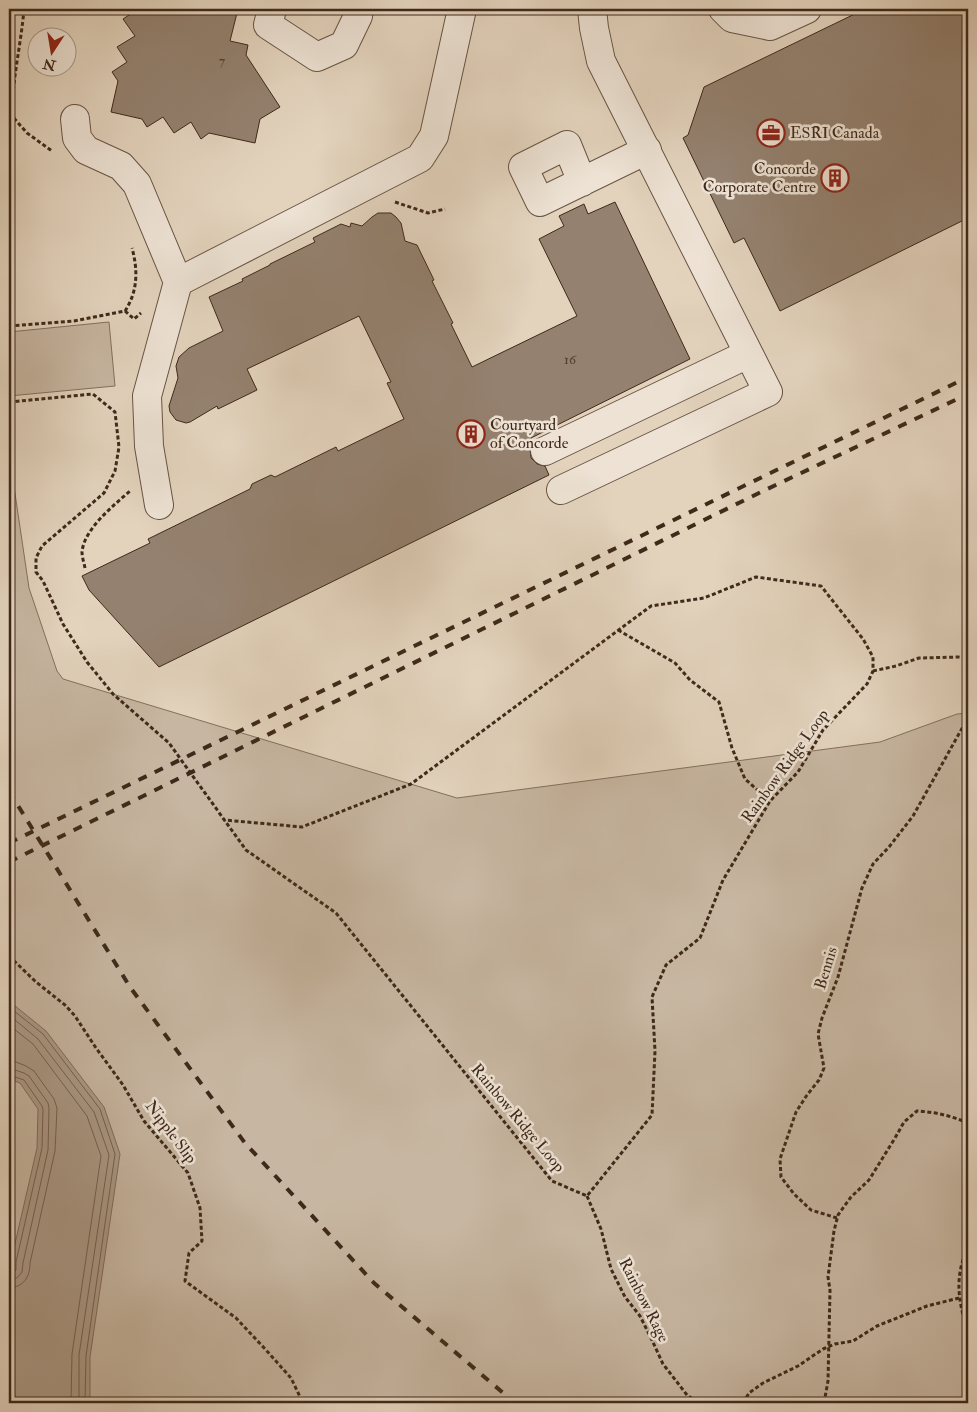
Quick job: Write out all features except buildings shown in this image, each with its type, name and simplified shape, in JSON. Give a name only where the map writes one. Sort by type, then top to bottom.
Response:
[{"type":"lane","points":[[272,9],[268,25],[316,57],[344,45],[358,16],[359,9]]},
{"type":"lane","points":[[178,282],[420,158],[434,136],[462,9]]},
{"type":"lane","points":[[561,490],[768,392],[601,61],[592,9]]},
{"type":"lane","points":[[723,9],[732,18],[770,26],[807,9]]},
{"type":"lane","points":[[75,119],[77,138],[86,150],[121,166],[137,184],[178,282],[147,396],[149,446],[159,505]]},
{"type":"lane","points":[[582,182],[647,150]]},
{"type":"lane","points":[[544,451],[748,354]]},
{"type":"path","points":[[9,326],[74,321],[125,311]]},
{"type":"path","name":"Rainbow Ridge Loop","points":[[9,402],[93,394],[115,412],[119,447],[115,471],[104,493],[42,546],[36,558],[36,572],[43,581],[63,624],[87,662],[113,694],[169,743],[246,850],[336,913],[552,1181],[587,1196],[652,1115],[655,1051],[652,996],[666,965],[700,938],[723,880],[770,801],[798,772],[823,730],[867,684],[873,671]]},
{"type":"path","points":[[84,568],[82,553],[85,540],[91,529],[132,489]]},
{"type":"path","points":[[224,820],[302,827],[411,784],[651,606],[704,598],[756,577],[821,586],[863,639],[873,657],[873,671],[919,658],[958,657],[968,659]]},
{"type":"path","points":[[618,630],[675,663],[690,680],[719,702],[732,748],[745,779],[770,801]]},
{"type":"path","name":"Bennis","points":[[837,1218],[811,1210],[794,1194],[781,1176],[780,1159],[796,1112],[819,1080],[824,1068],[818,1034],[822,1018],[838,977],[862,888],[873,864],[913,816],[965,723],[968,713]]},
{"type":"path","name":"Nipple Slip","points":[[9,956],[75,1016],[124,1085],[144,1122],[188,1173],[200,1208],[202,1241],[189,1253],[185,1281],[236,1318],[291,1378],[302,1403]]},
{"type":"path","points":[[824,1403],[828,1381],[830,1290],[828,1277],[838,1215],[851,1197],[869,1180],[904,1122],[917,1111],[933,1112],[968,1123]]},
{"type":"path","name":"Rainbow Rage","points":[[587,1196],[601,1230],[611,1269],[625,1297],[640,1316],[663,1364],[687,1396],[698,1403]]},
{"type":"path","points":[[968,1246],[961,1267],[958,1286],[962,1314],[968,1332]]},
{"type":"path","points":[[743,1403],[749,1393],[798,1366],[823,1349],[853,1341],[877,1326],[927,1306],[959,1298]]},
{"type":"shaded area","points":[[109,322],[115,386],[9,396],[9,332]]},
{"type":"shaded area","points":[[9,479],[13,480],[29,588],[57,671],[63,679],[457,798],[880,742],[957,714],[968,713],[968,1403],[9,1403]]},
{"type":"water","points":[[9,1001],[46,1031],[104,1107],[120,1154],[90,1357],[90,1403],[9,1403],[11,1261],[37,1148],[38,1109],[20,1083],[9,1079]]},
{"type":"railway","points":[[9,843],[968,377]]},
{"type":"railway","points":[[9,862],[761,492],[968,394]]},
{"type":"railway","points":[[9,791],[130,987],[245,1143],[374,1283],[515,1403]]},
{"type":"place","name":"ESRI Canada","points":[[771,133]]},
{"type":"place","name":"Concorde Corporate Centre","points":[[835,178]]},
{"type":"place","name":"Courtyard of Concorde","points":[[471,434]]}]
